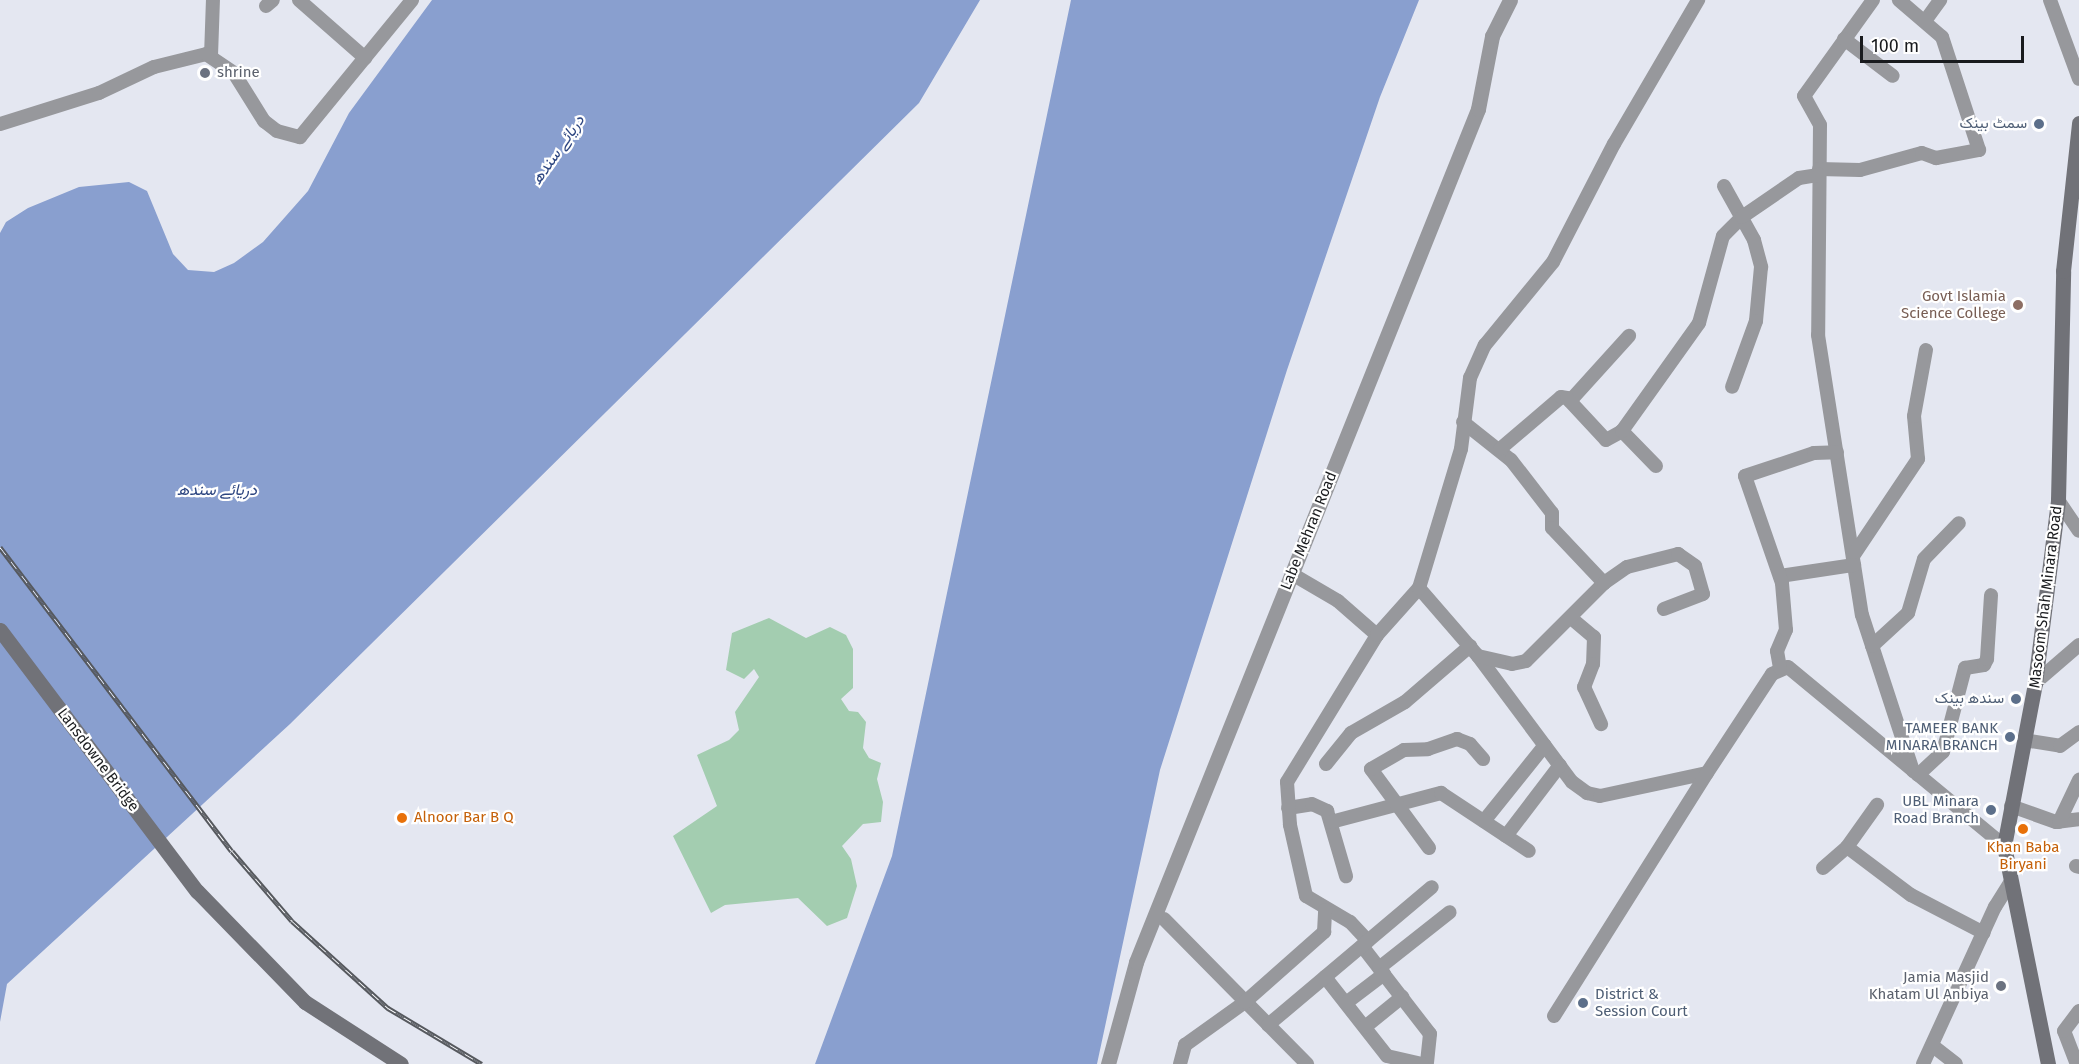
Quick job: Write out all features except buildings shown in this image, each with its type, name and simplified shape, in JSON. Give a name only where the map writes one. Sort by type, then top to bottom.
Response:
[{"type":"main road","name":"Masoom Shah Minara Road","points":[[2048,1064],[2004,846],[2036,683],[2058,500],[2063,271],[2078,133]]},
{"type":"main road","name":"Lansdowne Bridge","points":[[0,630],[197,891],[305,1002],[401,1064]]},
{"type":"street","points":[[211,56],[213,0]]},
{"type":"street","points":[[299,0],[365,58]]},
{"type":"street","points":[[0,124],[99,93],[154,68],[211,56],[234,73],[264,121],[293,138],[300,137],[412,0]]},
{"type":"street","name":"Labe Mehran Road","points":[[1108,1064],[1136,962],[1478,109],[1492,36],[1510,0]]},
{"type":"street","points":[[1427,1064],[1430,1034],[1381,971],[1350,922],[1325,910],[1304,888],[1288,808],[1287,782],[1297,761],[1377,635],[1419,588],[1442,524],[1470,378],[1485,345],[1553,262],[1614,144],[1698,0]]},
{"type":"street","points":[[1873,0],[1804,96],[1820,125],[1818,335],[1854,560],[1872,646],[1915,773]]},
{"type":"street","points":[[1500,449],[1551,403],[1561,397],[1570,401],[1606,440],[1622,431],[1699,323],[1723,236],[1742,217],[1798,178],[1819,172],[1860,171],[1922,153],[1936,158],[1979,150],[1942,37],[1899,0]]},
{"type":"street","points":[[1925,21],[1940,0]]},
{"type":"street","points":[[2050,0],[2079,79]]},
{"type":"street","points":[[1844,39],[1893,76]]},
{"type":"street","points":[[1725,186],[1758,254],[1761,292],[1756,321],[1732,387]]},
{"type":"street","points":[[1570,401],[1629,336]]},
{"type":"street","points":[[1780,576],[1854,560],[1918,459],[1914,416],[1926,350]]},
{"type":"street","points":[[1463,422],[1500,449],[1552,513],[1552,528],[1604,583]]},
{"type":"street","points":[[1622,431],[1656,466]]},
{"type":"street","points":[[1554,1016],[1707,773],[1780,668],[1777,651],[1786,630],[1780,576],[1745,476],[1814,453],[1837,452]]},
{"type":"street","points":[[2058,500],[2079,531]]},
{"type":"street","points":[[1872,646],[1908,614],[1924,559],[1959,524]]},
{"type":"street","points":[[1474,651],[1512,664],[1526,661],[1604,583],[1647,560],[1678,554],[1688,558],[1703,594],[1664,609]]},
{"type":"street","points":[[1292,574],[1338,601],[1377,635]]},
{"type":"street","points":[[1419,588],[1474,651],[1572,782],[1600,796],[1707,773]]},
{"type":"street","points":[[1915,773],[1944,752],[1965,668],[1984,665],[1987,659],[1991,595]]},
{"type":"street","points":[[1571,618],[1593,633],[1593,664],[1584,687],[1601,724]]},
{"type":"street","points":[[2036,683],[2079,645]]},
{"type":"street","points":[[1326,764],[1351,733],[1405,702],[1474,651]]},
{"type":"street","points":[[1780,668],[1788,667],[2004,846]]},
{"type":"street","points":[[2024,740],[2060,746],[2079,732]]},
{"type":"street","points":[[1429,848],[1406,820],[1398,803],[1371,769],[1392,754],[1457,739],[1470,744],[1483,759]]},
{"type":"street","points":[[1484,821],[1545,745]]},
{"type":"street","points":[[1506,836],[1560,765]]},
{"type":"street","points":[[2059,822],[2079,780]]},
{"type":"street","points":[[1331,822],[1441,793],[1529,851]]},
{"type":"street","points":[[1823,868],[1847,847],[1877,805]]},
{"type":"street","points":[[1288,808],[1320,806],[1331,822],[1346,876]]},
{"type":"street","points":[[2011,806],[2059,822],[2079,819]]},
{"type":"street","points":[[1847,847],[1911,895],[1984,933]]},
{"type":"street","points":[[1923,1064],[1984,933],[2010,884]]},
{"type":"street","points":[[1268,1025],[1432,887]]},
{"type":"street","points":[[1180,1064],[1185,1045],[1245,1002],[1324,932],[1325,910]]},
{"type":"street","points":[[1346,1003],[1450,912]]},
{"type":"street","points":[[1164,919],[1307,1064]]},
{"type":"street","points":[[1325,977],[1387,1056],[1422,1064]]},
{"type":"street","points":[[1365,1028],[1402,997]]},
{"type":"street","points":[[2075,1063],[2064,1031],[2079,1011]]},
{"type":"street","points":[[1933,1046],[1956,1064]]},
{"type":"green space","points":[[769,618],[806,638],[830,627],[846,635],[853,649],[853,688],[841,699],[849,711],[858,712],[866,722],[863,748],[869,758],[881,763],[877,779],[883,802],[881,822],[863,824],[842,846],[851,859],[857,886],[847,918],[827,926],[798,898],[725,905],[711,913],[673,836],[717,806],[697,755],[729,740],[739,730],[735,712],[759,677],[754,669],[744,679],[726,670],[732,633]]},
{"type":"water","name":"دریائے سندھ","points":[[432,0],[980,0],[919,103],[290,724],[7,984],[0,1022],[0,233],[6,222],[28,208],[79,187],[129,182],[147,191],[173,254],[188,270],[214,272],[234,263],[263,242],[308,191],[349,113]]},
{"type":"water","points":[[1071,0],[1419,0],[1380,97],[1287,370],[1160,770],[1097,1064],[815,1064],[892,856]]},
{"type":"railway","points":[[0,547],[232,851],[292,921],[388,1008],[482,1064]]},
{"type":"place","name":"shrine","points":[[205,73]]},
{"type":"place","name":"سمٹ بینک","points":[[2039,124]]},
{"type":"place","name":"Govt Islamia Science College","points":[[2018,305]]},
{"type":"place","name":"سندھ بینک","points":[[2016,699]]},
{"type":"place","name":"TAMEER BANK MINARA BRANCH","points":[[2010,737]]},
{"type":"place","name":"UBL Minara Road Branch","points":[[1991,810]]},
{"type":"place","name":"Alnoor Bar B Q","points":[[402,818]]},
{"type":"place","name":"Khan Baba Biryani","points":[[2023,829]]},
{"type":"place","name":"Jamia Masjid Khatam Ul Anbiya","points":[[2001,986]]},
{"type":"place","name":"District & Session Court","points":[[1583,1003]]}]
